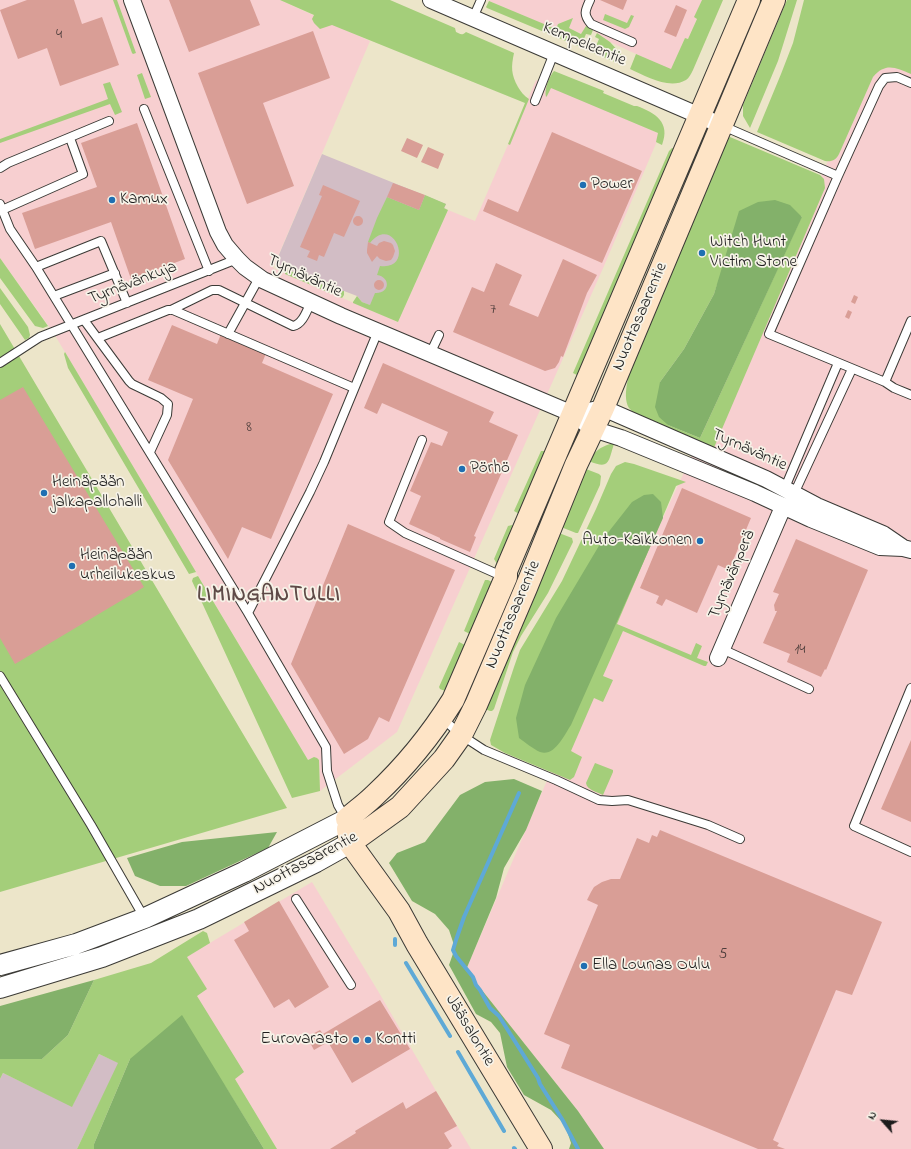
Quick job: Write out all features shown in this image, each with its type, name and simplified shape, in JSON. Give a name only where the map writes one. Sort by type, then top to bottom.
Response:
[{"type":"main road","name":"Nuottasaarentie","points":[[347,819],[375,795],[403,767],[442,718],[455,695],[506,578],[506,571],[750,0]]},
{"type":"main road","name":"Nuottasaarentie","points":[[357,838],[400,807],[444,760],[461,735],[476,705],[576,465],[603,408],[774,0]]},
{"type":"main road","name":"Jääsalontie","points":[[347,819],[417,944],[541,1149]]},
{"type":"street","name":"Tyrnäväntie","points":[[132,0],[212,219],[225,245],[237,259],[258,278],[430,354],[573,414],[593,429],[621,438],[748,490],[783,507],[880,547],[907,549]]},
{"type":"street","name":"Kempeleentie","points":[[431,0],[721,125]]},
{"type":"street","name":"Tyrnäväntie","points":[[603,408],[766,479],[817,506],[882,534],[907,549]]},
{"type":"street","points":[[573,414],[603,408]]},
{"type":"street","name":"Tyrnävänperä","points":[[720,654],[783,507]]},
{"type":"street","name":"Nuottasaarentie","points":[[0,988],[102,957],[244,872],[347,819]]},
{"type":"street","name":"Nuottasaarentie","points":[[0,964],[76,944],[199,919],[316,862],[357,838]]},
{"type":"lane","points":[[473,18],[480,0]]},
{"type":"lane","points":[[590,0],[586,8],[586,18],[591,24],[632,42]]},
{"type":"lane","points":[[535,101],[554,53]]},
{"type":"lane","points":[[911,83],[898,77],[885,78],[879,86],[769,334],[885,382],[894,388],[911,395]]},
{"type":"lane","points":[[144,108],[209,270]]},
{"type":"lane","points":[[0,168],[8,163],[109,122]]},
{"type":"lane","points":[[721,125],[838,176]]},
{"type":"lane","points":[[70,138],[83,174],[1,207],[10,229],[36,267],[150,452],[248,613],[326,747],[327,770],[338,805],[347,819]]},
{"type":"lane","points":[[36,267],[101,241],[127,302]]},
{"type":"lane","name":"Tyrnävänkuja","points":[[0,363],[40,337],[237,259]]},
{"type":"lane","points":[[54,296],[115,273]]},
{"type":"lane","points":[[228,334],[258,278]]},
{"type":"lane","points":[[98,338],[171,310],[212,290],[222,291],[294,326],[300,323],[311,302]]},
{"type":"lane","points":[[171,310],[354,388]]},
{"type":"lane","points":[[84,320],[128,381],[161,398],[168,404],[167,415],[150,452]]},
{"type":"lane","points":[[885,382],[911,321]]},
{"type":"lane","points":[[248,613],[324,462],[378,331]]},
{"type":"lane","points":[[430,354],[439,335]]},
{"type":"lane","points":[[783,507],[838,363]]},
{"type":"lane","points":[[783,507],[852,369]]},
{"type":"lane","points":[[422,440],[389,522],[405,533],[506,578]]},
{"type":"lane","points":[[720,654],[809,689]]},
{"type":"lane","points":[[0,676],[91,825],[151,928]]},
{"type":"lane","points":[[911,688],[854,826],[911,852]]},
{"type":"lane","points":[[442,718],[461,735],[484,750],[599,800],[628,800],[708,825],[740,839]]},
{"type":"lane","points":[[296,899],[352,984]]},
{"type":"shaded area","points":[[0,0],[280,0],[370,41],[273,268],[398,322],[448,210],[475,221],[536,80],[660,134],[604,266],[397,732],[320,791],[319,760],[314,757],[308,760],[53,332],[0,258]]},
{"type":"shaded area","points":[[487,0],[702,0],[695,17],[697,19],[688,39],[685,38],[671,70],[610,42],[586,26],[582,34],[568,28],[573,18],[558,24],[556,30]]},
{"type":"shaded area","points":[[877,55],[911,70],[911,1149],[604,1149],[578,1111],[466,970],[613,626]]},
{"type":"shaded area","points":[[322,154],[446,204],[398,317],[362,302],[357,296],[344,291],[337,291],[275,264]]},
{"type":"shaded area","points":[[312,882],[471,1149],[277,1149],[168,968]]},
{"type":"shaded area","points":[[99,1054],[119,1063],[77,1149],[0,1149],[0,1079],[3,1073],[72,1106]]},
{"type":"green space","points":[[113,0],[117,0],[136,53],[132,53]]},
{"type":"green space","points":[[280,0],[390,0],[455,28],[456,32],[460,34],[466,32],[514,53],[512,66],[514,78],[520,91],[529,99],[510,145],[508,144],[525,103],[332,25],[320,29],[312,19],[314,15]]},
{"type":"green space","points":[[702,0],[723,0],[693,70],[686,80],[679,83],[665,83],[630,69],[636,54],[671,69],[685,38],[688,39],[697,19],[694,17]]},
{"type":"green space","points":[[787,0],[797,0],[778,61],[750,128],[743,116],[743,105]]},
{"type":"green space","points":[[804,0],[911,0],[911,74],[896,68],[887,68],[882,69],[873,77],[837,158],[830,161],[825,161],[757,132],[793,43]]},
{"type":"green space","points":[[489,1],[556,29],[558,24],[573,18],[569,28],[581,34],[586,26],[593,30],[591,35],[586,34],[583,41],[588,43],[585,49],[487,8],[486,7]]},
{"type":"green space","points":[[605,14],[627,23],[631,15],[634,16],[629,27],[625,29],[603,20]]},
{"type":"green space","points":[[597,33],[610,42],[621,54],[617,63],[589,51],[591,45],[596,46],[599,39],[595,37]]},
{"type":"green space","points":[[554,71],[604,91],[603,93],[637,106],[655,115],[663,124],[664,137],[662,145],[656,142],[658,133],[551,88],[546,97],[547,83]]},
{"type":"green space","points":[[142,73],[151,97],[145,99],[137,75]]},
{"type":"green space","points":[[110,82],[122,112],[115,115],[110,104],[0,143],[0,139],[108,99],[103,84]]},
{"type":"green space","points":[[730,137],[820,175],[824,179],[825,188],[713,450],[636,415],[629,408],[627,403],[626,389],[635,354],[728,138]],"holes":[[[802,216],[700,438],[668,425],[660,382],[684,349],[714,294],[717,285]]]},
{"type":"green space","points":[[672,148],[677,149],[579,376],[573,373],[669,151]]},
{"type":"green space","points":[[425,195],[446,204],[444,208],[448,210],[398,322],[353,302],[357,296],[362,302],[370,305],[375,293],[384,291],[387,285],[382,276],[377,275],[380,266],[391,265],[397,260],[399,253],[398,245],[393,238],[387,235],[379,236],[370,243],[368,242],[387,197],[419,210]]},
{"type":"green space","points":[[775,200],[790,205],[802,217],[700,438],[668,425],[659,417],[655,407],[660,382],[684,349],[714,294],[739,211],[758,202]]},
{"type":"green space","points":[[0,258],[48,326],[43,328],[35,326],[0,278]]},
{"type":"green space","points":[[286,269],[337,291],[344,291],[344,295],[342,298],[285,274]]},
{"type":"green space","points":[[0,288],[28,327],[30,335],[29,338],[25,340],[0,304]]},
{"type":"green space","name":"Heinäpään urheilukeskus","points":[[0,324],[287,808],[0,892]]},
{"type":"green space","points":[[65,352],[196,572],[189,574],[68,368],[64,354]]},
{"type":"green space","points":[[610,444],[614,444],[607,463],[601,465],[589,461],[598,450]]},
{"type":"green space","points":[[541,451],[547,453],[521,515],[514,511]]},
{"type":"green space","points":[[625,462],[686,482],[676,486],[617,624],[691,655],[696,643],[702,646],[697,658],[708,662],[706,666],[704,666],[623,631],[603,676],[613,680],[603,702],[594,698],[571,751],[582,757],[574,777],[570,780],[505,753],[491,745],[490,740],[520,650],[562,581],[611,474],[616,466]]},
{"type":"green space","points":[[586,469],[601,476],[600,485],[578,533],[576,533],[561,527]]},
{"type":"green space","points":[[653,494],[661,502],[663,518],[571,725],[555,748],[545,753],[540,752],[519,738],[516,718],[525,685],[556,618],[603,539],[632,502],[644,495]]},
{"type":"green space","points":[[512,525],[515,527],[499,567],[494,559],[508,526]]},
{"type":"green space","points":[[559,533],[572,538],[573,542],[548,593],[521,636],[513,652],[494,709],[490,711],[483,708]]},
{"type":"green space","points":[[198,576],[308,760],[314,757],[319,760],[320,791],[292,798],[192,581],[193,578]]},
{"type":"green space","points":[[485,580],[492,582],[470,634],[464,631]]},
{"type":"green space","points":[[459,642],[465,645],[445,691],[439,687]]},
{"type":"green space","points":[[595,763],[613,770],[603,795],[590,789],[586,783]]},
{"type":"green space","points":[[514,779],[542,791],[526,830],[504,868],[496,898],[466,970],[578,1111],[604,1149],[569,1149],[571,1143],[565,1125],[551,1110],[524,1095],[507,1067],[500,1033],[491,1022],[476,1014],[449,965],[455,948],[449,930],[435,914],[412,901],[389,863],[397,853],[425,842],[460,795],[485,782]]},
{"type":"green space","points":[[277,832],[268,848],[186,886],[160,886],[135,876],[127,858],[182,842]]},
{"type":"green space","points":[[203,931],[207,933],[210,943],[187,957],[207,989],[197,996],[244,1072],[235,1079],[277,1149],[264,1149],[225,1086],[130,1059],[94,1144],[94,1149],[77,1149],[118,1063],[99,1054],[72,1107],[3,1073],[0,1079],[0,1059],[42,1059],[68,1035],[94,980],[151,963]]},
{"type":"green space","points":[[94,980],[68,1035],[42,1059],[0,1059],[0,1006]]},
{"type":"green space","points":[[182,1015],[264,1149],[94,1149],[94,1144],[130,1059]]},
{"type":"building","points":[[27,0],[74,0],[82,24],[102,17],[119,65],[60,86],[47,48],[18,59],[0,10]]},
{"type":"building","points":[[169,0],[250,0],[260,25],[189,52]]},
{"type":"building","points":[[600,0],[627,0],[623,10]]},
{"type":"building","points":[[676,5],[687,10],[676,37],[664,32]]},
{"type":"building","points":[[313,31],[330,78],[263,103],[294,186],[247,204],[198,73]]},
{"type":"building","name":"Kamux","points":[[137,123],[185,259],[131,279],[111,222],[35,249],[22,213],[97,187],[81,143]]},
{"type":"building","name":"Power","points":[[552,132],[642,171],[602,263],[483,211],[488,199],[518,212]]},
{"type":"building","points":[[407,138],[423,145],[417,158],[401,151]]},
{"type":"building","points":[[428,147],[444,154],[438,169],[421,162]]},
{"type":"building","points":[[393,183],[425,195],[419,210],[387,197]]},
{"type":"building","points":[[323,185],[360,201],[344,237],[334,233],[324,257],[319,255],[317,261],[307,257],[310,251],[300,247],[322,196],[319,195]]},
{"type":"building","points":[[356,216],[360,216],[363,221],[360,226],[356,226],[353,223],[353,219]]},
{"type":"building","points":[[384,241],[393,245],[395,251],[393,257],[391,260],[386,261],[377,256],[372,262],[367,253],[368,242],[377,246],[379,243]]},
{"type":"building","points":[[563,259],[597,275],[587,293],[563,357],[561,356],[555,368],[545,371],[453,332],[472,287],[484,292],[496,263],[522,275],[509,305],[538,317]]},
{"type":"building","points":[[379,280],[384,285],[379,290],[374,285]]},
{"type":"building","points":[[854,295],[858,297],[855,304],[851,302]]},
{"type":"building","points":[[848,310],[852,312],[849,319],[845,317]]},
{"type":"building","points":[[172,325],[217,344],[221,334],[267,351],[262,363],[333,394],[271,539],[242,527],[228,559],[168,460],[193,399],[148,380]]},
{"type":"building","name":"Pörhö","points":[[383,363],[494,412],[489,422],[518,435],[474,536],[476,537],[470,552],[409,524],[421,496],[410,491],[431,442],[442,446],[448,432],[382,403],[377,414],[364,408]]},
{"type":"building","name":"Heinäpään jalkapallohalli","points":[[23,387],[144,587],[15,664],[0,638],[0,400]]},
{"type":"building","name":"Auto-Kaikkonen","points":[[682,488],[751,518],[729,570],[718,565],[697,613],[666,599],[662,606],[656,603],[659,596],[640,588]]},
{"type":"building","points":[[348,524],[455,570],[389,722],[379,717],[368,739],[344,754],[291,664]]},
{"type":"building","points":[[796,539],[868,570],[826,670],[825,669],[821,677],[787,662],[790,654],[763,643],[777,611],[775,611],[774,605],[779,594],[773,592]]},
{"type":"building","points":[[911,740],[911,822],[881,809]]},
{"type":"building","points":[[660,830],[882,922],[852,995],[836,990],[773,1140],[779,1143],[777,1146],[785,1149],[758,1149],[561,1068],[570,1045],[544,1034],[598,905],[587,900],[591,892],[594,887],[602,882],[611,879],[620,879],[637,838],[649,843],[652,835],[657,837]]},
{"type":"building","points":[[279,901],[329,987],[295,1008],[289,999],[274,1008],[234,940],[249,931],[244,922]]},
{"type":"building","name":"Eurovarasto","points":[[380,1000],[410,1049],[352,1083],[328,1042],[314,1050],[307,1037],[320,1030],[323,1034]]},
{"type":"building","points":[[436,1091],[457,1126],[444,1133],[452,1146],[448,1149],[330,1149],[356,1133],[355,1131],[403,1102],[406,1109]]},
{"type":"waterway","points":[[519,793],[464,917],[453,950],[473,977],[476,985],[490,1008],[499,1016],[538,1078],[540,1084],[562,1119],[578,1149]]},
{"type":"waterway","points":[[395,939],[395,945]]},
{"type":"waterway","points":[[406,963],[450,1036]]},
{"type":"waterway","points":[[458,1052],[504,1131]]},
{"type":"place","name":"Power","points":[[583,185]]},
{"type":"place","name":"Kamux","points":[[112,200]]},
{"type":"place","name":"Witch Hunt Victim Stone","points":[[702,253]]},
{"type":"place","name":"Pörhö","points":[[462,469]]},
{"type":"place","name":"Heinäpään jalkapallohalli","points":[[44,493]]},
{"type":"place","name":"Auto-Kaikkonen","points":[[700,541]]},
{"type":"place","name":"Heinäpään urheilukeskus","points":[[72,566]]},
{"type":"place","name":"Ella Lounas Oulu","points":[[584,966]]},
{"type":"place","name":"Eurovarasto","points":[[356,1040]]},
{"type":"place","name":"Kontti","points":[[368,1040]]},
{"type":"district","name":"LIMINGANTULLI","points":[[269,597]]}]
